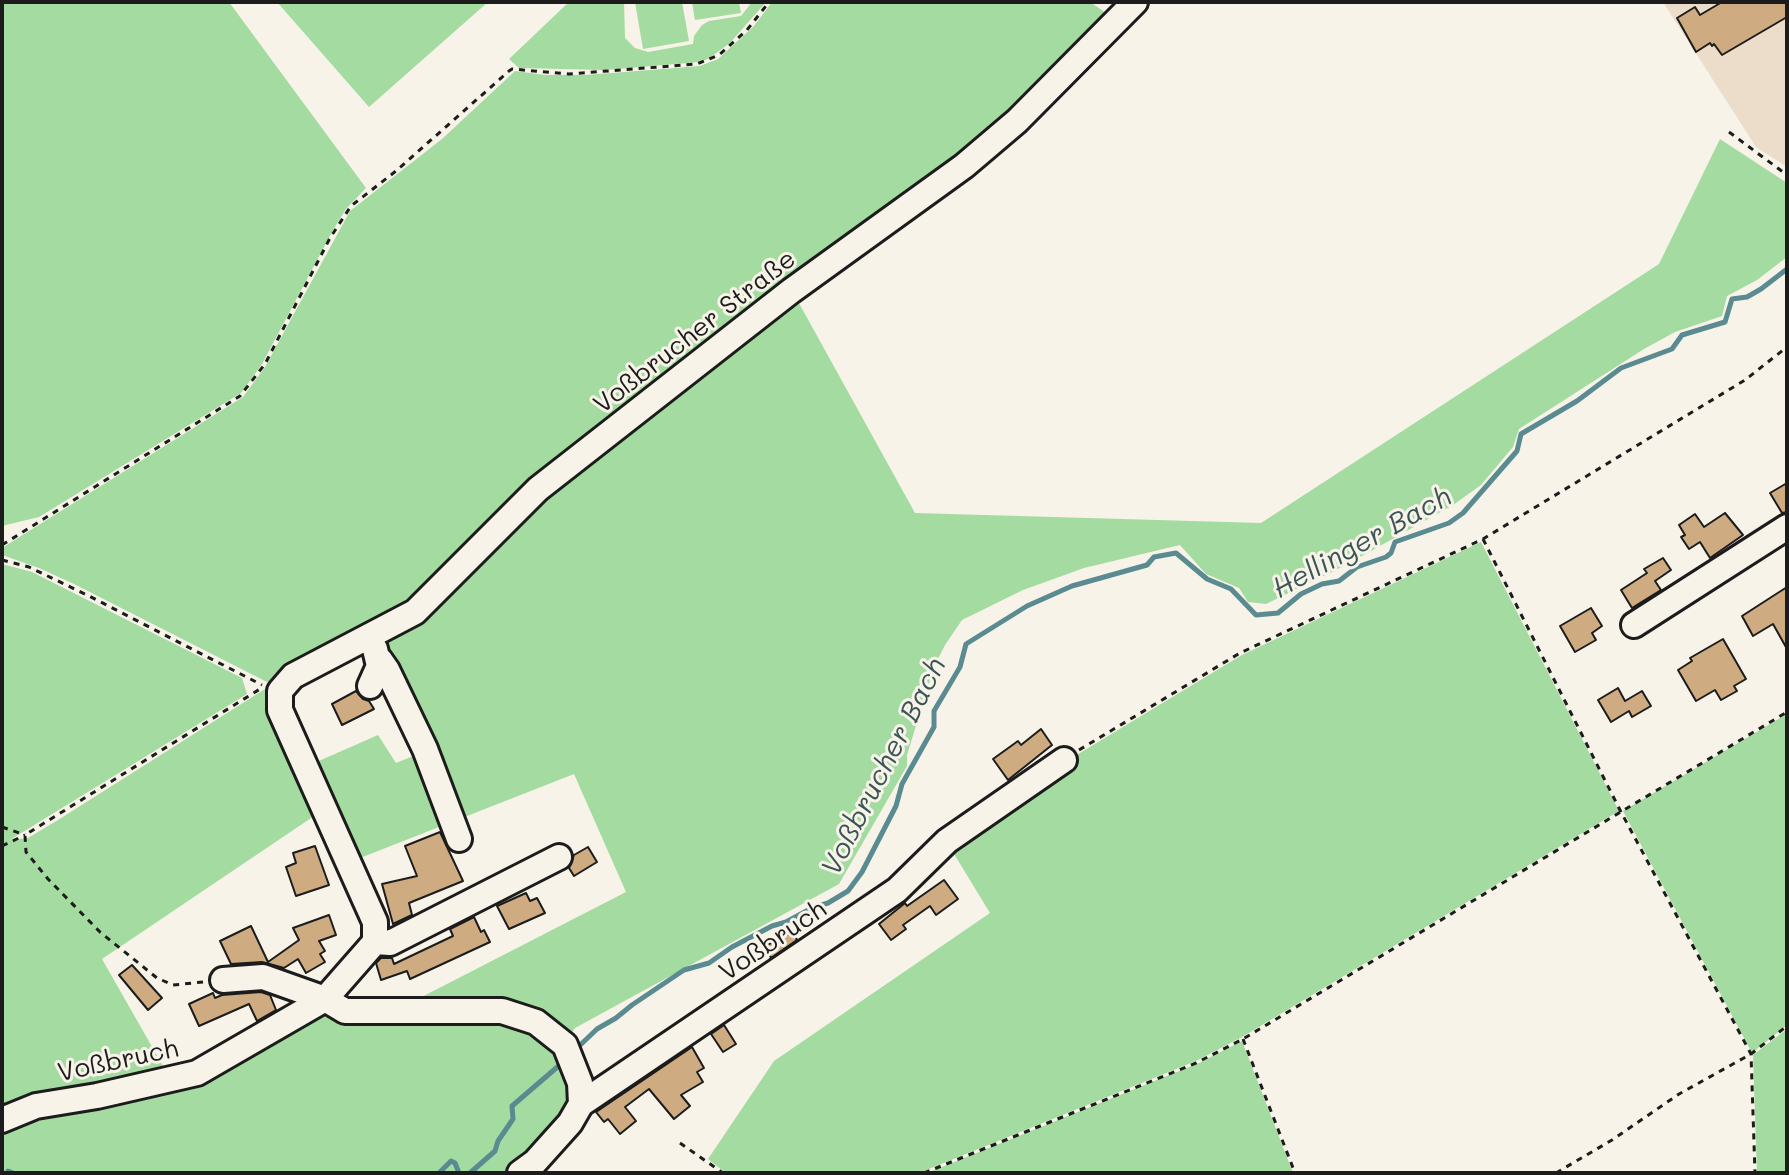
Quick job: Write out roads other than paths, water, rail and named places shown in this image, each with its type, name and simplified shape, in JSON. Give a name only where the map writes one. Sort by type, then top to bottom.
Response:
[{"type":"street","name":"Voßbrucher Straße","points":[[375,942],[375,922],[280,710],[280,691],[293,676],[415,612],[538,489],[791,291],[964,166],[1017,121],[1119,6]]},
{"type":"street","points":[[1634,625],[1787,527]]},
{"type":"street","points":[[369,636],[425,749],[459,839]]},
{"type":"street","points":[[370,686],[380,660]]},
{"type":"street","name":"Voßbruch","points":[[520,1173],[570,1123],[581,1104],[897,890],[947,841],[1064,760]]},
{"type":"street","points":[[375,942],[390,943],[559,857]]},
{"type":"street","name":"Voßbruch","points":[[2,1120],[36,1106],[97,1096],[197,1073],[325,999],[375,942]]},
{"type":"street","points":[[223,980],[263,977],[325,999],[345,1011],[502,1011],[536,1022],[570,1056],[580,1083],[581,1104]]},
{"type":"waterway","name":"Voßbrucher Bach","points":[[575,1050],[597,1029],[684,970],[709,963],[772,926],[828,903],[848,891],[862,872],[896,806],[902,784],[934,727],[934,711],[960,667],[966,644],[1027,606],[1072,586],[1147,565],[1154,557],[1176,553],[1207,579],[1231,589],[1256,615],[1278,613],[1301,594],[1322,584],[1339,581],[1357,567],[1386,557],[1395,542],[1449,523],[1463,513],[1517,451],[1521,434],[1577,401],[1621,368],[1672,349],[1682,335],[1725,322],[1732,299],[1747,297],[1787,269]]},
{"type":"waterway","name":"Voßbrucher Bach","points":[[470,1173],[495,1151],[513,1119],[512,1106],[562,1063]]},
{"type":"waterway","name":"Voßbrucher Bach","points":[[439,1173],[451,1161],[459,1173]]},
{"type":"waterway","name":"Voßbrucher Bach","points":[[8,1171],[13,1173]]},
{"type":"water label","name":"Hellinger Bach","points":[[1362,543]]}]
